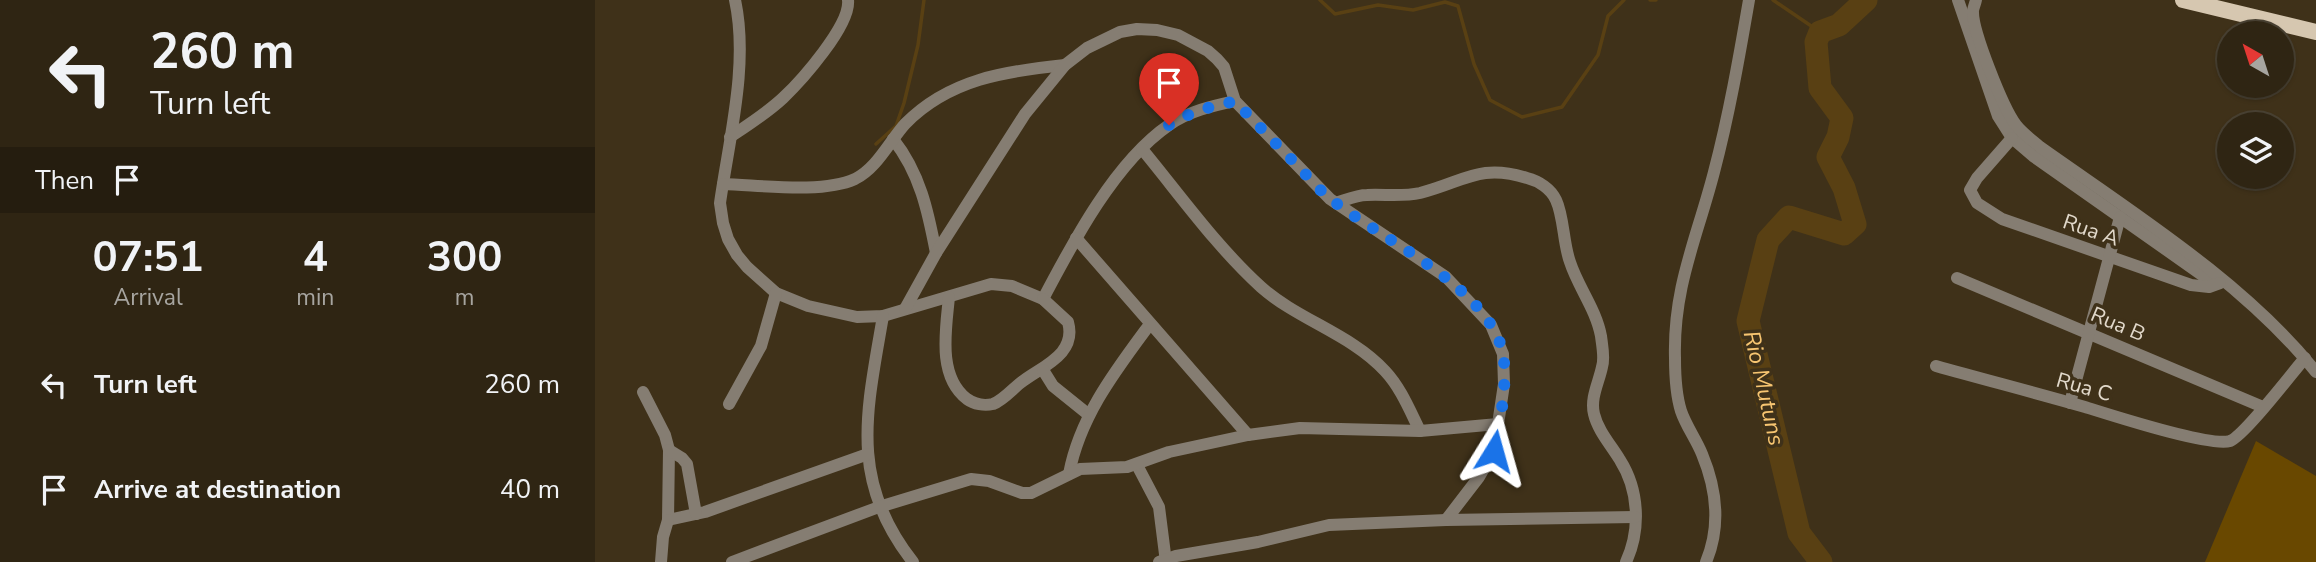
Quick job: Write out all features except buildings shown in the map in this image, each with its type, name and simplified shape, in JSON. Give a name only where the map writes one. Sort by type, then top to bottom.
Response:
[{"type":"main road","points":[[2183,0],[2316,32]]},
{"type":"street","points":[[735,0],[740,38],[739,68],[720,210],[728,239],[747,267],[776,292],[808,306],[857,317],[883,316],[991,284],[1011,286],[1043,299],[1065,317],[1070,334],[1063,350],[1052,363],[1024,380],[996,403],[984,405],[968,400],[958,389],[947,363],[945,334],[949,297]]},
{"type":"street","points":[[730,137],[781,100],[802,79],[833,38],[845,16],[848,0]]},
{"type":"street","points":[[1706,562],[1716,532],[1715,503],[1703,456],[1682,412],[1675,361],[1675,329],[1683,275],[1714,173],[1731,100],[1749,0]]},
{"type":"street","points":[[1958,0],[1983,64],[1998,116],[2012,138],[2033,156],[2083,184],[2185,250],[2220,283]]},
{"type":"street","points":[[1976,0],[1974,15],[1983,64],[2020,130],[2120,217],[2244,300],[2280,332],[2316,372]]},
{"type":"street","points":[[905,309],[936,254],[1025,114],[1065,65],[1087,48],[1120,32],[1157,30],[1178,35],[1208,51],[1224,67],[1235,101],[1336,203],[1446,277],[1491,325],[1499,338],[1503,354],[1504,384],[1494,451],[1490,462],[1446,520]]},
{"type":"street","points":[[723,184],[831,186],[858,177],[874,163],[918,111],[939,96],[965,83],[1013,71],[1065,65]]},
{"type":"street","points":[[1043,299],[1076,238],[1114,182],[1142,149],[1181,118],[1208,107],[1235,101]]},
{"type":"street","name":"Rua A","points":[[2012,138],[1970,190],[1972,196],[1987,211],[2002,219],[2191,285],[2209,287],[2220,283]]},
{"type":"street","points":[[893,139],[914,170],[922,190],[936,254]]},
{"type":"street","points":[[1142,149],[1212,234],[1263,289],[1361,351],[1387,373],[1420,431]]},
{"type":"street","points":[[1336,203],[1364,195],[1419,193],[1473,174],[1492,171],[1509,172],[1534,180],[1551,192],[1558,205],[1564,244],[1571,265],[1601,335],[1603,365],[1593,411],[1598,425],[1631,478],[1636,500],[1630,552],[1626,562]]},
{"type":"street","points":[[2070,403],[2120,217]]},
{"type":"street","points":[[1076,238],[1248,435]]},
{"type":"street","name":"Rua B","points":[[1957,278],[2263,407]]},
{"type":"street","points":[[729,404],[761,346],[776,292]]},
{"type":"street","points":[[883,316],[869,391],[868,454],[879,507],[893,534],[913,562]]},
{"type":"street","points":[[1069,474],[1076,444],[1089,415],[1150,324]]},
{"type":"street","points":[[2263,407],[2305,358]]},
{"type":"street","name":"Rua C","points":[[1936,366],[2172,432],[2223,442],[2238,436],[2263,407]]},
{"type":"street","points":[[1043,370],[1057,390],[1089,415]]},
{"type":"street","points":[[643,392],[665,435],[669,450],[668,520],[663,537],[661,562]]},
{"type":"street","points":[[732,562],[879,507],[971,479],[989,481],[1022,493],[1031,493],[1069,474],[1096,467],[1137,465],[1169,452],[1248,435],[1319,427],[1387,432],[1498,424]]},
{"type":"street","points":[[669,450],[687,464],[696,514]]},
{"type":"street","points":[[668,520],[696,514],[868,454]]},
{"type":"street","points":[[1137,465],[1159,507],[1163,561],[1329,525],[1635,517]]},
{"type":"shaded area","points":[[2256,441],[2316,476],[2316,562],[2205,562]]},
{"type":"waterway","points":[[876,144],[896,126],[904,103],[918,45],[924,0]]},
{"type":"waterway","points":[[1320,0],[1335,14],[1378,5],[1413,10],[1445,2],[1458,6],[1474,64],[1490,100],[1522,117],[1562,107],[1598,55],[1608,16],[1624,0]]},
{"type":"waterway","points":[[1650,0],[1656,0]]},
{"type":"waterway","points":[[1773,0],[1820,32]]},
{"type":"waterway","name":"Rio Mutuns","points":[[1821,562],[1799,533],[1748,321],[1768,240],[1789,217],[1844,234],[1855,224],[1844,188],[1828,157],[1838,137],[1842,118],[1820,88],[1816,42],[1820,32],[1839,25],[1866,0]]},
{"type":"route","points":[[1169,125],[1196,111],[1235,101],[1330,199],[1446,277],[1470,301],[1491,325],[1499,338],[1503,354],[1504,384],[1494,451]]}]
